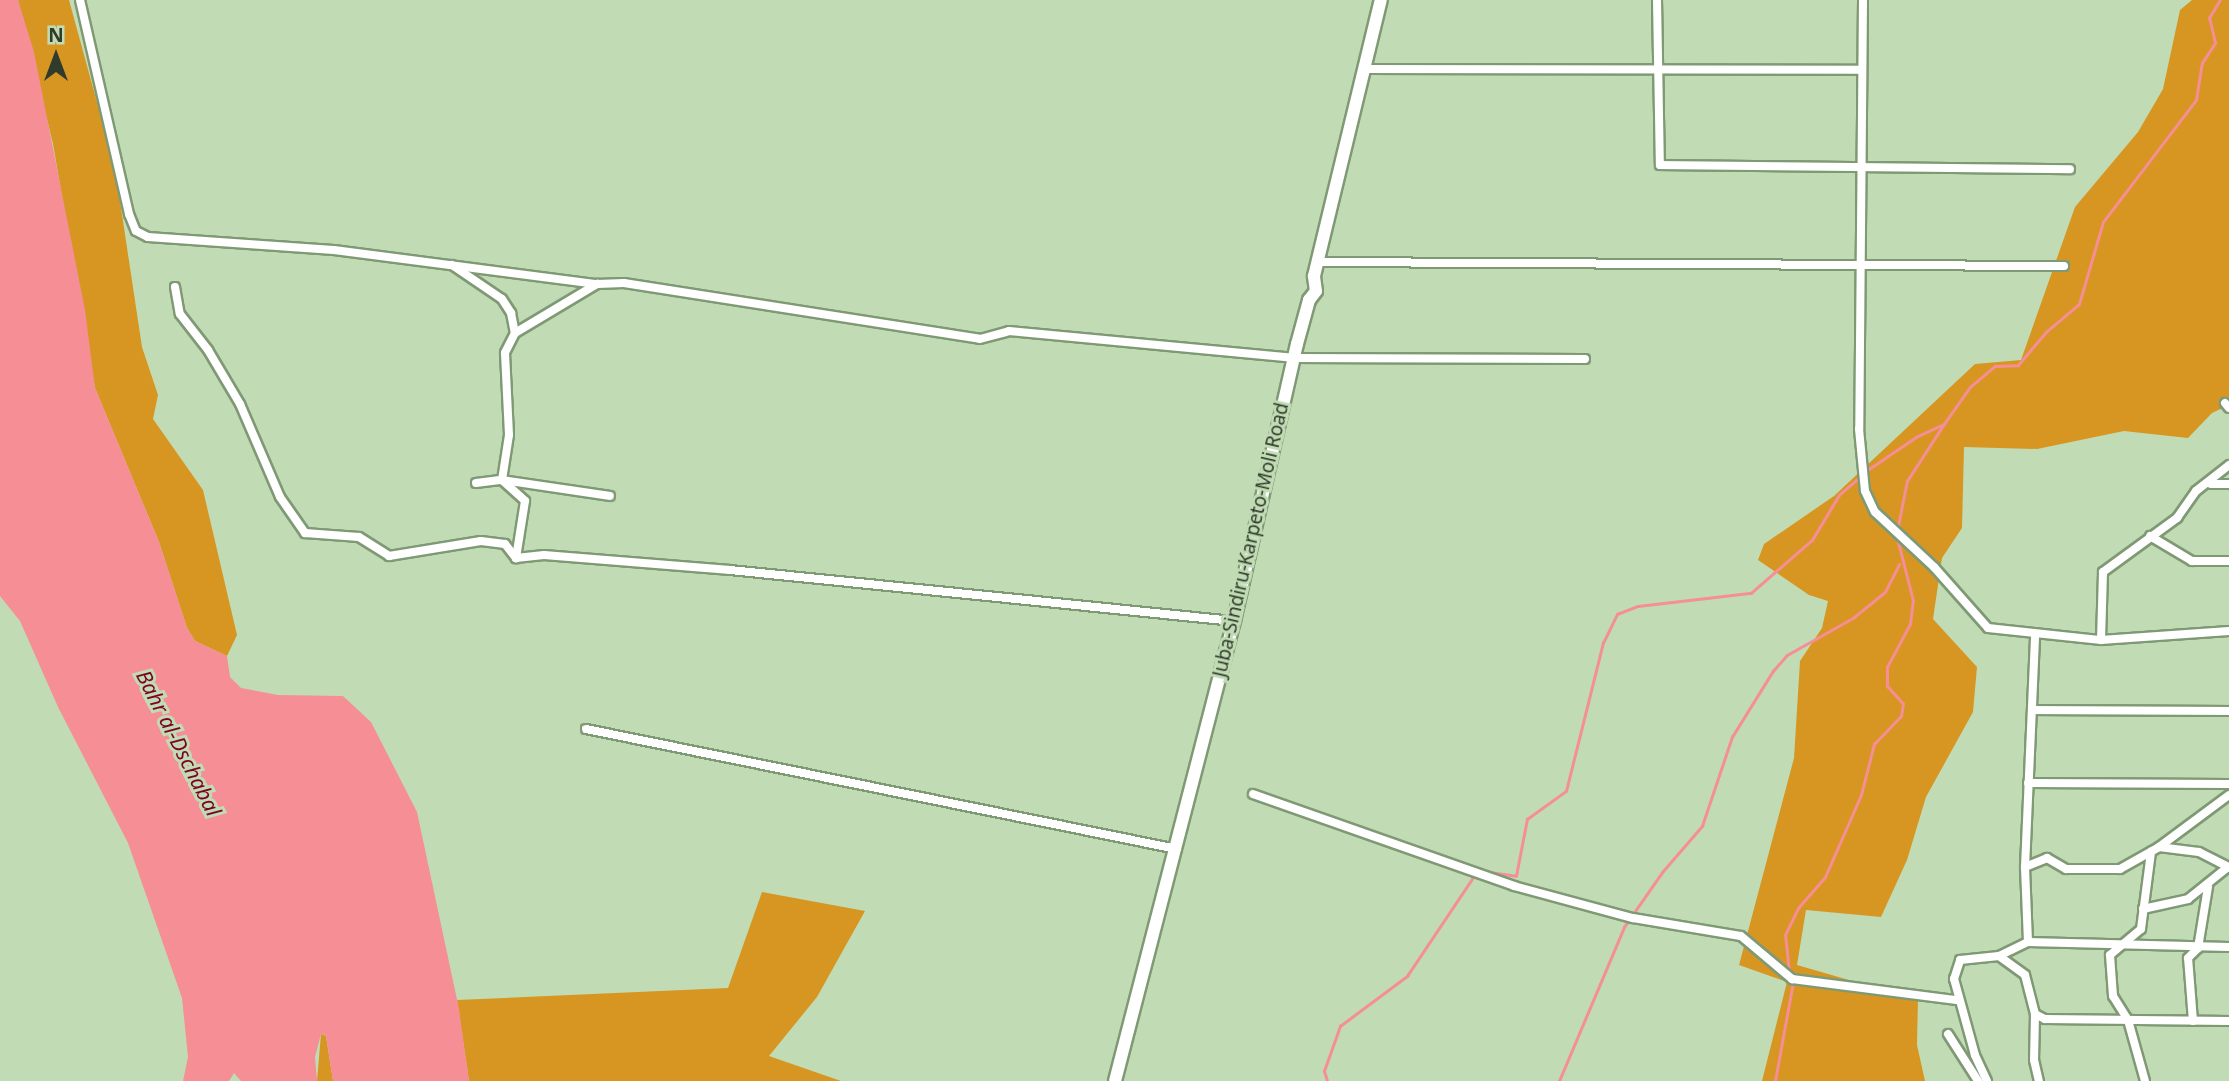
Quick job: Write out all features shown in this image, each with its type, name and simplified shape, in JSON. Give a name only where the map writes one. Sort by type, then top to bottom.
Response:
[{"type":"main road","name":"Juba-Sindiru-Karpeto-Moli Road","points":[[1115,1081],[1234,621],[1293,358],[1309,300],[1316,291],[1317,262],[1381,0]]},
{"type":"street","points":[[80,0],[136,231],[148,237],[334,250],[597,284],[624,283],[980,339],[1009,331],[1293,358],[1585,359]]},
{"type":"street","points":[[1657,0],[1660,165],[2070,169]]},
{"type":"street","points":[[1863,0],[1857,266],[1859,429],[1866,491],[1875,512],[1934,566],[1988,628],[2101,640],[2229,631]]},
{"type":"street","points":[[1364,69],[1860,71]]},
{"type":"street","points":[[1317,262],[2064,266]]},
{"type":"street","points":[[452,265],[502,299],[515,332]]},
{"type":"street","points":[[502,480],[510,402],[505,353],[515,332],[597,284]]},
{"type":"street","points":[[175,287],[180,314],[208,350],[240,404],[280,497],[304,533],[359,537],[389,556],[481,541],[505,544],[516,558]]},
{"type":"street","points":[[2101,640],[2103,572],[2178,518],[2206,484],[2229,465]]},
{"type":"street","points":[[502,480],[525,501],[516,558]]},
{"type":"street","points":[[476,483],[502,480],[610,496]]},
{"type":"street","points":[[2206,484],[2229,484]]},
{"type":"street","points":[[2150,536],[2192,561],[2229,561]]},
{"type":"street","points":[[516,558],[544,555],[730,570],[1234,621]]},
{"type":"street","points":[[2028,942],[2025,867],[2035,634]]},
{"type":"street","points":[[2032,710],[2229,711]]},
{"type":"street","points":[[586,729],[1177,849]]},
{"type":"street","points":[[2028,783],[2229,784]]},
{"type":"street","points":[[1253,794],[1514,886],[1633,918],[1741,936],[1792,979],[1957,1000]]},
{"type":"street","points":[[2025,867],[2047,858],[2066,869],[2120,869],[2155,849],[2229,795]]},
{"type":"street","points":[[2143,909],[2188,900],[2208,887],[2229,867],[2199,852],[2155,849]]},
{"type":"street","points":[[2145,1081],[2128,1020],[2113,996],[2110,955],[2141,929],[2155,849]]},
{"type":"street","points":[[2193,1021],[2188,958],[2198,947],[2208,887]]},
{"type":"street","points":[[1987,1081],[1957,1000],[1954,979],[1961,960],[1999,956],[2028,942],[2118,947],[2229,947]]},
{"type":"street","points":[[1999,956],[2025,975],[2035,1014],[2034,1060],[2039,1081]]},
{"type":"street","points":[[2035,1014],[2045,1019],[2229,1021]]},
{"type":"street","points":[[1948,1034],[1978,1081]]},
{"type":"shaded area","points":[[18,0],[69,0],[115,168],[142,347],[158,395],[153,419],[203,490],[237,635],[227,656],[195,641],[187,628],[159,542],[95,388],[53,144]]},
{"type":"shaded area","points":[[2192,0],[2229,0],[2229,405],[2212,413],[2188,438],[2124,431],[2037,449],[1964,447],[1962,528],[1942,558],[1933,619],[1977,667],[1973,712],[1926,797],[1907,860],[1881,917],[1806,910],[1797,965],[1918,1000],[1917,1045],[1925,1081],[1762,1081],[1787,982],[1739,965],[1794,758],[1800,661],[1822,628],[1828,601],[1809,595],[1758,560],[1764,544],[1834,496],[1975,364],[2021,360],[2075,207],[2138,132],[2163,89],[2180,10]]},
{"type":"shaded area","points":[[762,892],[865,911],[817,997],[769,1056],[841,1081],[469,1081],[457,1000],[728,988]]},
{"type":"shaded area","points":[[321,1034],[326,1036],[333,1081],[317,1081]]},
{"type":"water","name":"Bahr al-Dschabal","points":[[0,0],[18,0],[34,52],[85,310],[95,388],[159,542],[187,628],[195,641],[227,656],[230,677],[241,688],[278,695],[343,696],[371,722],[417,812],[459,1009],[469,1081],[333,1081],[326,1036],[321,1034],[315,1057],[317,1081],[241,1081],[234,1073],[229,1081],[183,1081],[188,1057],[182,998],[128,843],[58,707],[20,621],[0,596]]},
{"type":"waterway","points":[[1866,471],[1916,437],[1944,424],[1970,387],[1995,366],[2018,365],[2046,332],[2079,304],[2103,222],[2196,100],[2202,63],[2215,43],[2209,18],[2220,0]]},
{"type":"waterway","points":[[1897,531],[1907,481],[1944,424]]},
{"type":"waterway","points":[[1482,871],[1516,876],[1527,819],[1566,791],[1603,643],[1617,614],[1638,606],[1751,593],[1812,540],[1839,495],[1861,476]]},
{"type":"waterway","points":[[1789,972],[1785,935],[1798,908],[1825,877],[1861,795],[1874,744],[1901,716],[1903,704],[1887,686],[1887,667],[1910,624],[1913,601],[1897,538]]},
{"type":"waterway","points":[[1559,1081],[1624,927],[1663,871],[1702,826],[1732,737],[1773,671],[1787,655],[1853,618],[1885,592],[1899,564]]},
{"type":"waterway","points":[[1327,1081],[1324,1071],[1340,1026],[1407,976],[1474,876]]},
{"type":"waterway","points":[[1775,1081],[1793,982]]}]
